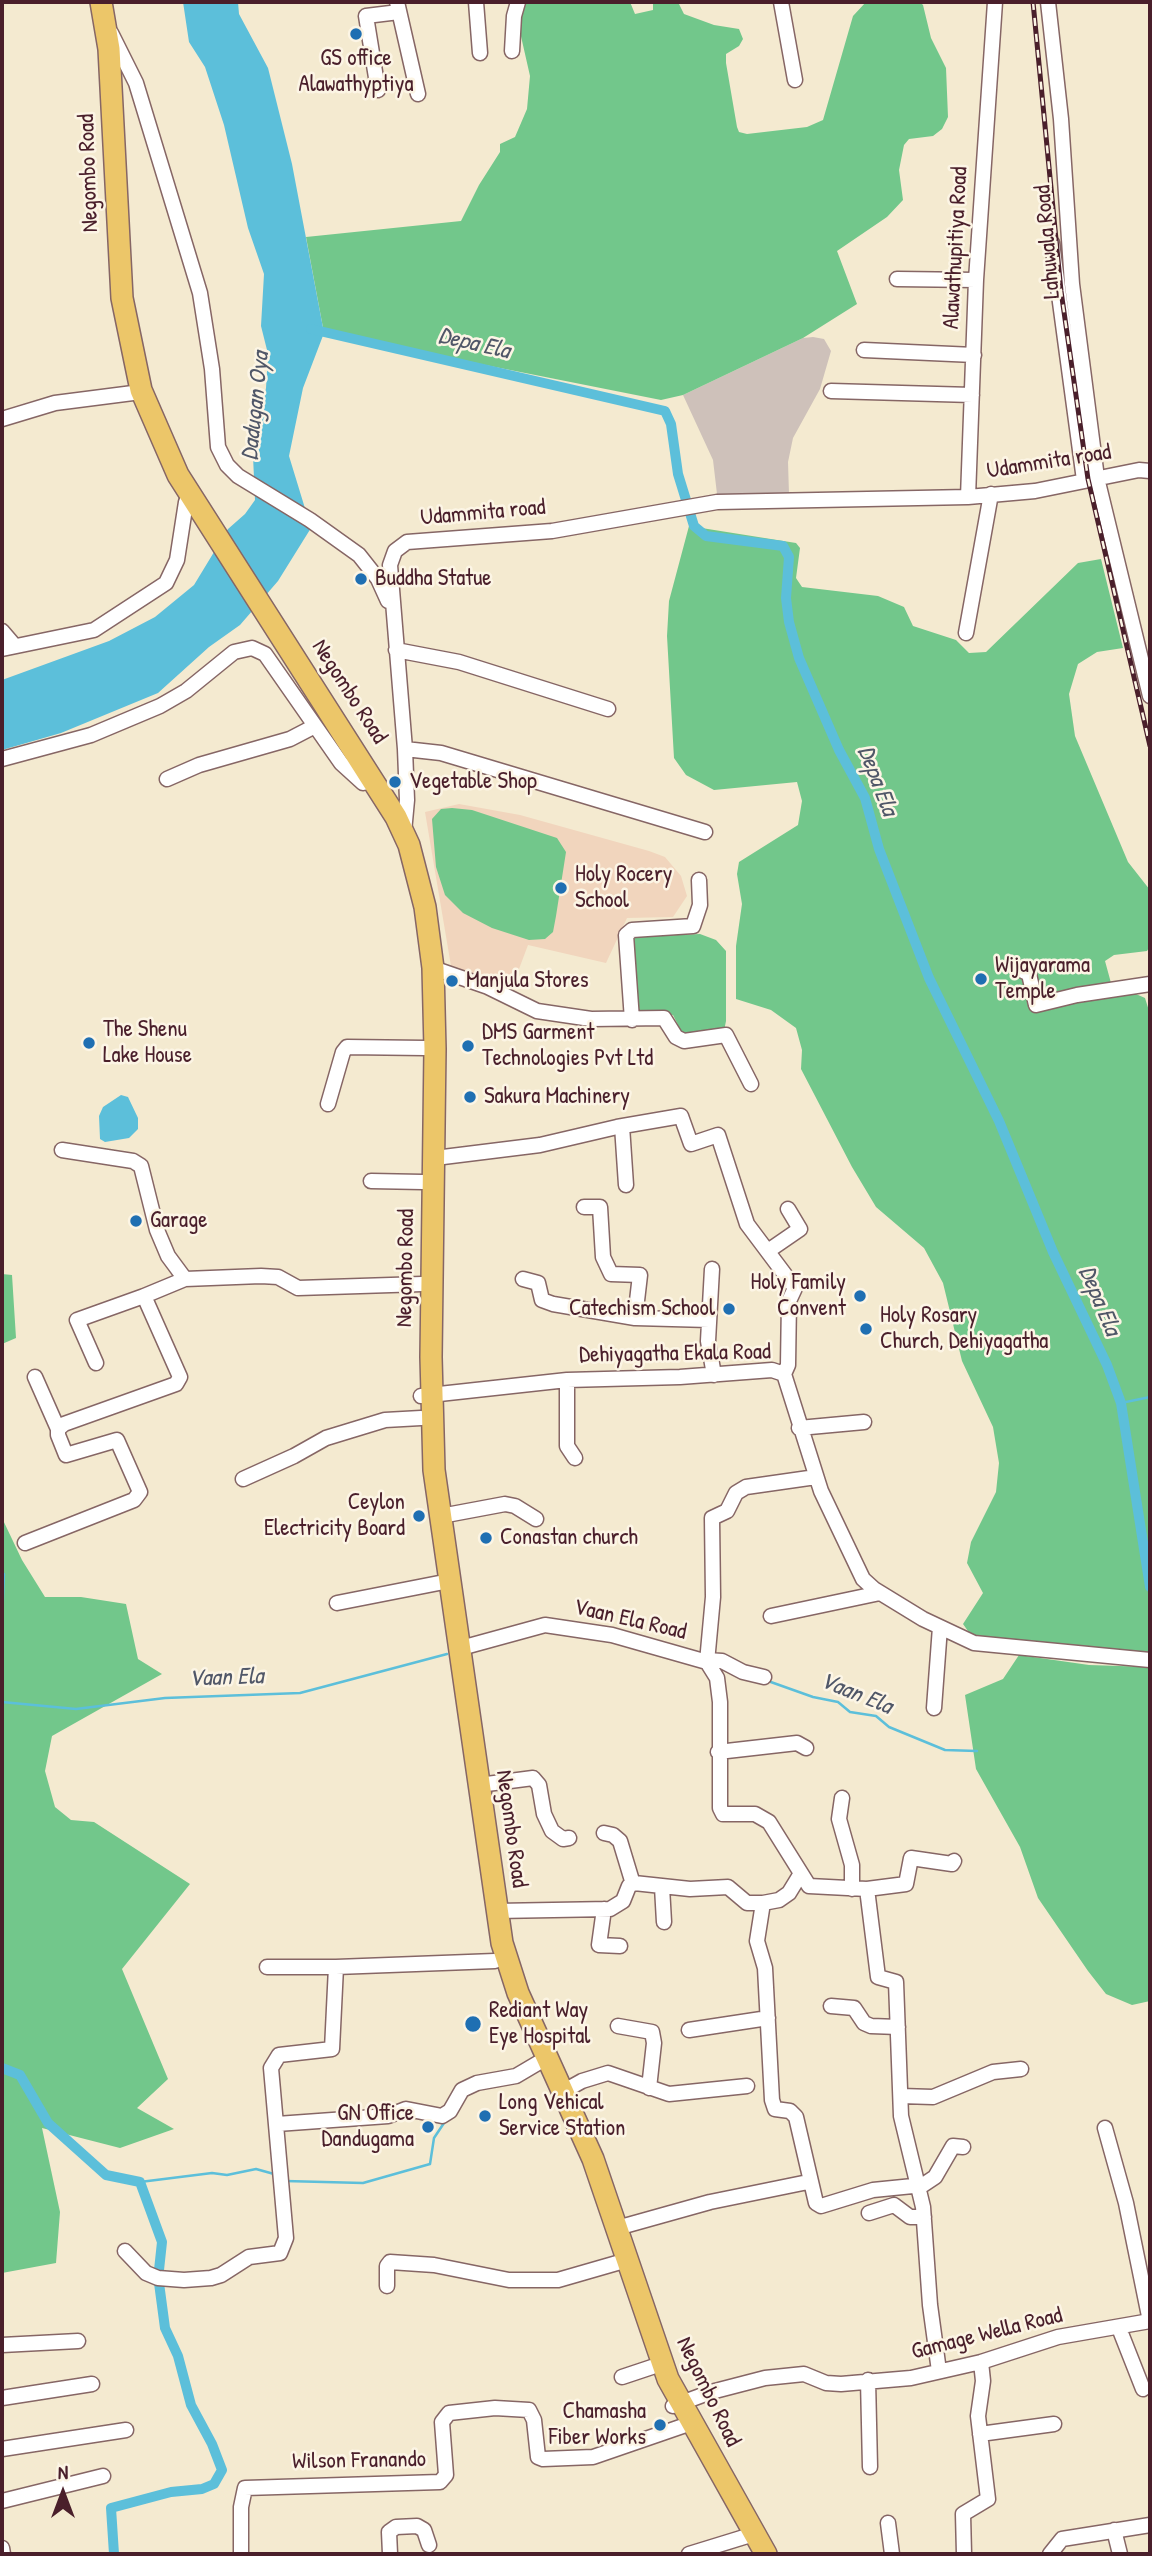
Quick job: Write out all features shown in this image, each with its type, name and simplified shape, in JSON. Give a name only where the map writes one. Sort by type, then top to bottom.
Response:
[{"type":"highway","name":"Negombo Road","points":[[91,2],[103,85],[112,299],[132,393],[150,438],[186,502],[204,524]]},
{"type":"highway","name":"Negombo Road","points":[[101,2],[106,27],[118,259],[127,329],[141,390],[178,475],[204,524],[267,622],[372,775],[402,842],[425,907],[433,968],[435,1158],[426,1396],[421,1418],[424,1471],[483,1898],[495,1961],[575,2142],[652,2367],[677,2405],[751,2542]]},
{"type":"highway","name":"Negombo Road","points":[[267,622],[363,783],[402,842],[421,940],[425,1048],[422,1284],[426,1396],[434,1470],[502,1943],[518,1993],[564,2091],[617,2228],[682,2426],[751,2542],[765,2554]]},
{"type":"street","points":[[476,2],[480,53]]},
{"type":"street","points":[[512,51],[514,16],[518,2]]},
{"type":"street","points":[[781,2],[794,80]]},
{"type":"street","name":"Alawathupitiya Road","points":[[968,497],[976,280],[995,2]]},
{"type":"street","name":"Lahuwala Road","points":[[1048,2],[1062,119],[1072,284],[1091,479]]},
{"type":"street","points":[[378,90],[366,16],[398,7],[418,94]]},
{"type":"street","points":[[106,27],[136,83],[200,293],[212,369],[218,447],[227,465],[237,476],[310,520],[359,555],[378,579],[393,615]]},
{"type":"street","points":[[1052,243],[1091,479],[1150,696]]},
{"type":"street","points":[[897,279],[976,280]]},
{"type":"street","points":[[864,350],[974,355]]},
{"type":"street","points":[[831,391],[972,395]]},
{"type":"street","points":[[2,419],[55,403],[132,393]]},
{"type":"street","name":"Udammita road","points":[[402,842],[407,800],[405,749],[390,565],[395,551],[407,542],[552,531],[703,504],[736,501],[968,497],[1035,491],[1139,470],[1150,471]]},
{"type":"street","points":[[966,633],[991,494]]},
{"type":"street","points":[[2,631],[8,647],[94,630],[166,583],[177,560],[186,502]]},
{"type":"street","points":[[2,759],[91,735],[121,720],[160,706],[186,691],[234,652],[251,648],[265,654],[341,763],[363,783]]},
{"type":"street","points":[[396,650],[459,663],[608,709]]},
{"type":"street","points":[[167,779],[199,765],[290,738],[315,726]]},
{"type":"street","points":[[405,749],[441,753],[705,832]]},
{"type":"street","points":[[632,1020],[626,935],[632,930],[693,926],[700,905],[699,880]]},
{"type":"street","points":[[1014,967],[1029,974],[1036,1005],[1077,995],[1150,984]]},
{"type":"street","points":[[433,968],[488,987],[537,1011],[570,1018],[664,1018],[676,1037],[684,1041],[726,1035],[751,1084]]},
{"type":"street","points":[[328,1104],[343,1052],[347,1047],[425,1048]]},
{"type":"street","points":[[435,1158],[540,1145],[681,1116],[691,1144],[718,1135],[747,1224],[755,1239],[768,1251],[794,1288],[789,1301],[788,1365],[784,1374]]},
{"type":"street","points":[[622,1126],[626,1185]]},
{"type":"street","points":[[62,1150],[133,1161],[141,1166],[157,1230],[168,1256],[185,1279]]},
{"type":"street","points":[[371,1181],[423,1182]]},
{"type":"street","points":[[584,1207],[600,1207],[603,1258],[611,1274],[640,1275],[635,1318]]},
{"type":"street","points":[[768,1251],[800,1229],[788,1209]]},
{"type":"street","points":[[712,1269],[708,1341],[714,1375]]},
{"type":"street","points":[[96,1363],[77,1320],[185,1279],[278,1277],[298,1288],[422,1284]]},
{"type":"street","points":[[523,1279],[538,1283],[542,1300],[553,1304],[635,1318],[709,1320]]},
{"type":"street","points":[[58,1429],[176,1384],[180,1377],[144,1296]]},
{"type":"street","name":"Dehiyagatha Ekala Road","points":[[426,1396],[568,1380],[714,1375],[772,1370],[784,1374],[816,1478],[863,1579],[880,1593],[940,1627],[985,1646],[1150,1660]]},
{"type":"street","points":[[25,1543],[134,1500],[140,1492],[117,1440],[66,1455],[58,1429],[35,1377]]},
{"type":"street","points":[[568,1380],[567,1446],[575,1458]]},
{"type":"street","points":[[243,1479],[294,1456],[326,1437],[385,1420],[421,1418]]},
{"type":"street","points":[[799,1428],[864,1422]]},
{"type":"street","points":[[816,1478],[747,1487],[736,1493],[727,1511],[712,1518],[713,1597],[707,1661],[717,1678],[718,1752],[723,1814],[761,1816],[782,1842],[808,1886],[867,1889],[906,1884],[911,1858],[952,1864],[954,1861]]},
{"type":"street","points":[[441,1516],[505,1504],[515,1506],[536,1519]]},
{"type":"street","points":[[337,1603],[439,1583]]},
{"type":"street","points":[[771,1616],[880,1593]]},
{"type":"street","name":"Vaan Ela Road","points":[[461,1648],[545,1625],[612,1635],[707,1661],[722,1661],[743,1672],[764,1677]]},
{"type":"street","points":[[934,1708],[940,1627]]},
{"type":"street","points":[[718,1752],[797,1743],[807,1748]]},
{"type":"street","points":[[479,1785],[533,1778],[539,1785],[544,1814],[552,1831],[563,1839],[569,1838]]},
{"type":"street","points":[[842,1798],[839,1819],[852,1865],[852,1889]]},
{"type":"street","points":[[604,1833],[620,1841],[633,1884]]},
{"type":"street","points":[[633,1884],[729,1887],[747,1903],[763,1903],[779,1900],[789,1893],[800,1875]]},
{"type":"street","points":[[496,1911],[604,1909],[618,1906],[633,1884]]},
{"type":"street","points":[[662,1887],[664,1922]]},
{"type":"street","points":[[867,1889],[878,1977],[896,1982],[901,2116],[924,2217],[930,2305],[939,2371]]},
{"type":"street","points":[[763,1903],[757,1941],[765,1968],[772,2100],[775,2109],[790,2111],[796,2117],[808,2182],[816,2203],[821,2206],[873,2190],[917,2186],[935,2177],[953,2146],[964,2147]]},
{"type":"street","points":[[604,1909],[599,1945],[620,1946]]},
{"type":"street","points":[[267,1967],[495,1961]]},
{"type":"street","points":[[125,2251],[146,2273],[158,2278],[184,2280],[211,2278],[221,2275],[249,2257],[280,2253],[286,2238],[271,2068],[279,2055],[288,2052],[332,2049],[336,1967]]},
{"type":"street","points":[[831,2006],[854,2008],[864,2023],[871,2026],[898,2027]]},
{"type":"street","points":[[689,2030],[768,2018]]},
{"type":"street","points":[[618,2026],[652,2032],[654,2043],[649,2088]]},
{"type":"street","points":[[277,2124],[388,2116],[406,2109],[442,2116],[450,2111],[462,2090],[477,2083],[516,2076],[538,2063]]},
{"type":"street","points":[[901,2096],[933,2097],[993,2072],[1021,2069]]},
{"type":"street","points":[[564,2091],[582,2081],[608,2073],[649,2088],[682,2094],[747,2086]]},
{"type":"street","points":[[1105,2128],[1126,2203],[1140,2284],[1150,2321]]},
{"type":"street","points":[[617,2228],[710,2203],[808,2182]]},
{"type":"street","points":[[869,2213],[894,2204],[910,2217],[924,2217]]},
{"type":"street","points":[[387,2286],[387,2263],[390,2262],[444,2266],[509,2280],[558,2280],[617,2263]]},
{"type":"street","name":"Gamage Wella Road","points":[[677,2405],[765,2378],[804,2374],[826,2383],[911,2378],[981,2362],[1045,2340],[1119,2329],[1150,2321]]},
{"type":"street","points":[[1119,2329],[1143,2389]]},
{"type":"street","points":[[2,2345],[78,2342]]},
{"type":"street","points":[[964,2554],[964,2514],[988,2499],[980,2434],[981,2362]]},
{"type":"street","points":[[622,2376],[652,2367]]},
{"type":"street","points":[[868,2380],[870,2467]]},
{"type":"street","points":[[2,2398],[92,2384]]},
{"type":"street","name":"Wilson Franando","points":[[241,2554],[241,2507],[244,2488],[440,2482],[446,2475],[442,2422],[449,2413],[495,2407],[529,2410],[534,2420],[538,2457],[542,2459],[593,2457],[682,2426]]},
{"type":"street","points":[[980,2434],[1054,2424]]},
{"type":"street","points":[[2,2449],[127,2430]]},
{"type":"street","points":[[2,2501],[103,2476]]},
{"type":"street","points":[[888,2523],[892,2554]]},
{"type":"street","points":[[1050,2554],[1062,2539],[1150,2525]]},
{"type":"street","points":[[390,2554],[389,2532],[396,2527],[416,2526],[424,2530],[429,2545]]},
{"type":"street","points":[[1114,2530],[1120,2554]]},
{"type":"street","points":[[689,2554],[751,2542]]},
{"type":"street","points":[[2,2548],[2,2554]]},
{"type":"shaded area","points":[[803,338],[824,339],[831,351],[820,389],[793,438],[788,462],[789,494],[717,494],[713,460],[683,395]]},
{"type":"shaded area","name":"Holy Rocery School","points":[[459,804],[520,815],[665,857],[681,876],[687,896],[673,917],[627,918],[606,963],[528,945],[513,985],[463,971],[451,966],[425,812]]},
{"type":"green space","points":[[522,2],[630,2],[635,14],[653,10],[653,2],[678,2],[684,14],[714,25],[739,29],[743,39],[739,46],[726,54],[726,63],[737,127],[739,132],[747,134],[807,127],[823,120],[853,16],[866,2],[920,2],[931,38],[946,68],[948,117],[942,129],[933,136],[909,139],[904,145],[899,170],[903,200],[887,217],[837,251],[857,304],[803,338],[683,395],[661,400],[324,333],[306,237],[461,221],[500,152],[500,144],[515,137],[527,109],[530,76],[518,23]]},
{"type":"green space","points":[[689,526],[796,543],[800,548],[796,578],[802,587],[878,596],[904,607],[913,626],[956,640],[969,653],[986,652],[1078,563],[1101,559],[1123,648],[1097,652],[1078,664],[1069,694],[1075,736],[1128,862],[1150,890],[1150,946],[1147,951],[1114,955],[1105,961],[1111,983],[1145,998],[1150,1014],[1150,1654],[990,1638],[970,1634],[963,1624],[983,1593],[967,1563],[971,1542],[996,1492],[999,1463],[993,1427],[962,1361],[943,1283],[924,1248],[876,1207],[852,1167],[801,1069],[802,1050],[796,1028],[771,1010],[736,999],[736,946],[742,904],[737,874],[739,862],[798,825],[802,801],[797,782],[714,790],[686,775],[674,758],[667,636],[669,601]]},
{"type":"green space","points":[[441,809],[472,810],[557,838],[566,852],[553,932],[545,939],[529,940],[492,928],[463,913],[445,895],[436,867],[432,819]]},
{"type":"green space","points":[[700,934],[716,940],[726,951],[726,1021],[724,1031],[683,1035],[673,1015],[637,1012],[631,937]]},
{"type":"green space","points":[[2,1274],[12,1275],[16,1338],[2,1344]]},
{"type":"green space","points":[[2,1518],[22,1560],[45,1597],[81,1597],[126,1604],[138,1659],[162,1674],[52,1736],[45,1771],[55,1807],[71,1820],[94,1822],[190,1884],[122,1969],[168,2079],[137,2108],[174,2129],[120,2148],[42,2128],[60,2212],[56,2263],[2,2273]]},
{"type":"green space","points":[[1019,1655],[1089,1665],[1150,1667],[1150,2001],[1132,2005],[1106,1994],[1088,1971],[1038,1898],[1020,1847],[976,1769],[965,1695],[1003,1679]]},
{"type":"water","points":[[183,2],[238,2],[239,14],[268,68],[292,164],[324,333],[303,388],[289,456],[311,528],[278,581],[240,625],[209,647],[158,693],[61,733],[2,750],[2,680],[109,641],[155,617],[194,585],[228,529],[245,514],[255,500],[253,456],[266,388],[268,354],[261,326],[264,274],[248,228],[224,125],[205,67],[189,42]]},
{"type":"water","points":[[121,1095],[128,1097],[138,1118],[138,1129],[129,1138],[105,1142],[100,1139],[99,1116],[103,1107]]},
{"type":"waterway","name":"Depa Ela","points":[[311,329],[665,411],[671,424],[678,474],[694,526],[706,536],[783,546],[789,557],[786,598],[789,622],[799,658],[839,750],[865,798],[879,849],[929,978],[999,1121],[1053,1252],[1107,1365],[1121,1403],[1150,1587]]},
{"type":"waterway","points":[[1121,1403],[1150,1397]]},
{"type":"waterway","name":"Vaan Ela","points":[[2,1573],[2,1620]]},
{"type":"waterway","name":"Vaan Ela","points":[[2,1702],[76,1709],[165,1698],[300,1693],[447,1654]]},
{"type":"waterway","name":"Vaan Ela","points":[[768,1681],[813,1697],[838,1702],[850,1712],[876,1716],[889,1727],[945,1750],[977,1751]]},
{"type":"waterway","points":[[2,2068],[20,2075],[48,2123],[106,2175],[140,2182],[162,2242],[159,2270]]},
{"type":"waterway","points":[[285,2181],[363,2183],[430,2164],[434,2138],[446,2120]]},
{"type":"waterway","points":[[140,2182],[212,2173],[227,2175],[256,2169],[274,2174]]},
{"type":"waterway","points":[[114,2554],[111,2508],[171,2492],[202,2489],[214,2484],[222,2470],[212,2444],[191,2405],[178,2356],[165,2328],[159,2283]]},
{"type":"railway","points":[[1033,2],[1061,291],[1088,479],[1150,746]]},
{"type":"place","name":"GS office Alawathyptiya","points":[[356,34]]},
{"type":"place","name":"Buddha Statue","points":[[361,579]]},
{"type":"place","name":"Vegetable Shop","points":[[395,782]]},
{"type":"place","name":"Holy Rocery School","points":[[561,888]]},
{"type":"place","name":"Wijayarama Temple","points":[[981,979]]},
{"type":"place","name":"Manjula Stores","points":[[452,981]]},
{"type":"place","name":"The Shenu Lake House","points":[[89,1043]]},
{"type":"place","name":"DMS Garment Technologies Pvt Ltd","points":[[468,1046]]},
{"type":"place","name":"Sakura Machinery","points":[[470,1097]]},
{"type":"place","name":"Garage","points":[[136,1221]]},
{"type":"place","name":"Holy Family Convent","points":[[860,1296]]},
{"type":"place","name":"Catechism School","points":[[729,1309]]},
{"type":"place","name":"Holy Rosary Church, Dehiyagatha","points":[[866,1329]]},
{"type":"place","name":"Ceylon Electricity Board","points":[[419,1516]]},
{"type":"place","name":"Conastan church","points":[[486,1538]]},
{"type":"place","name":"Rediant Way Eye Hospital","points":[[473,2024]]},
{"type":"place","name":"Long Vehical Service Station","points":[[485,2116]]},
{"type":"place","name":"GN Office Dandugama","points":[[428,2127]]},
{"type":"place","name":"Chamasha Fiber Works","points":[[660,2425]]},
{"type":"water label","name":"Dadugan Oya","points":[[256,406]]}]
